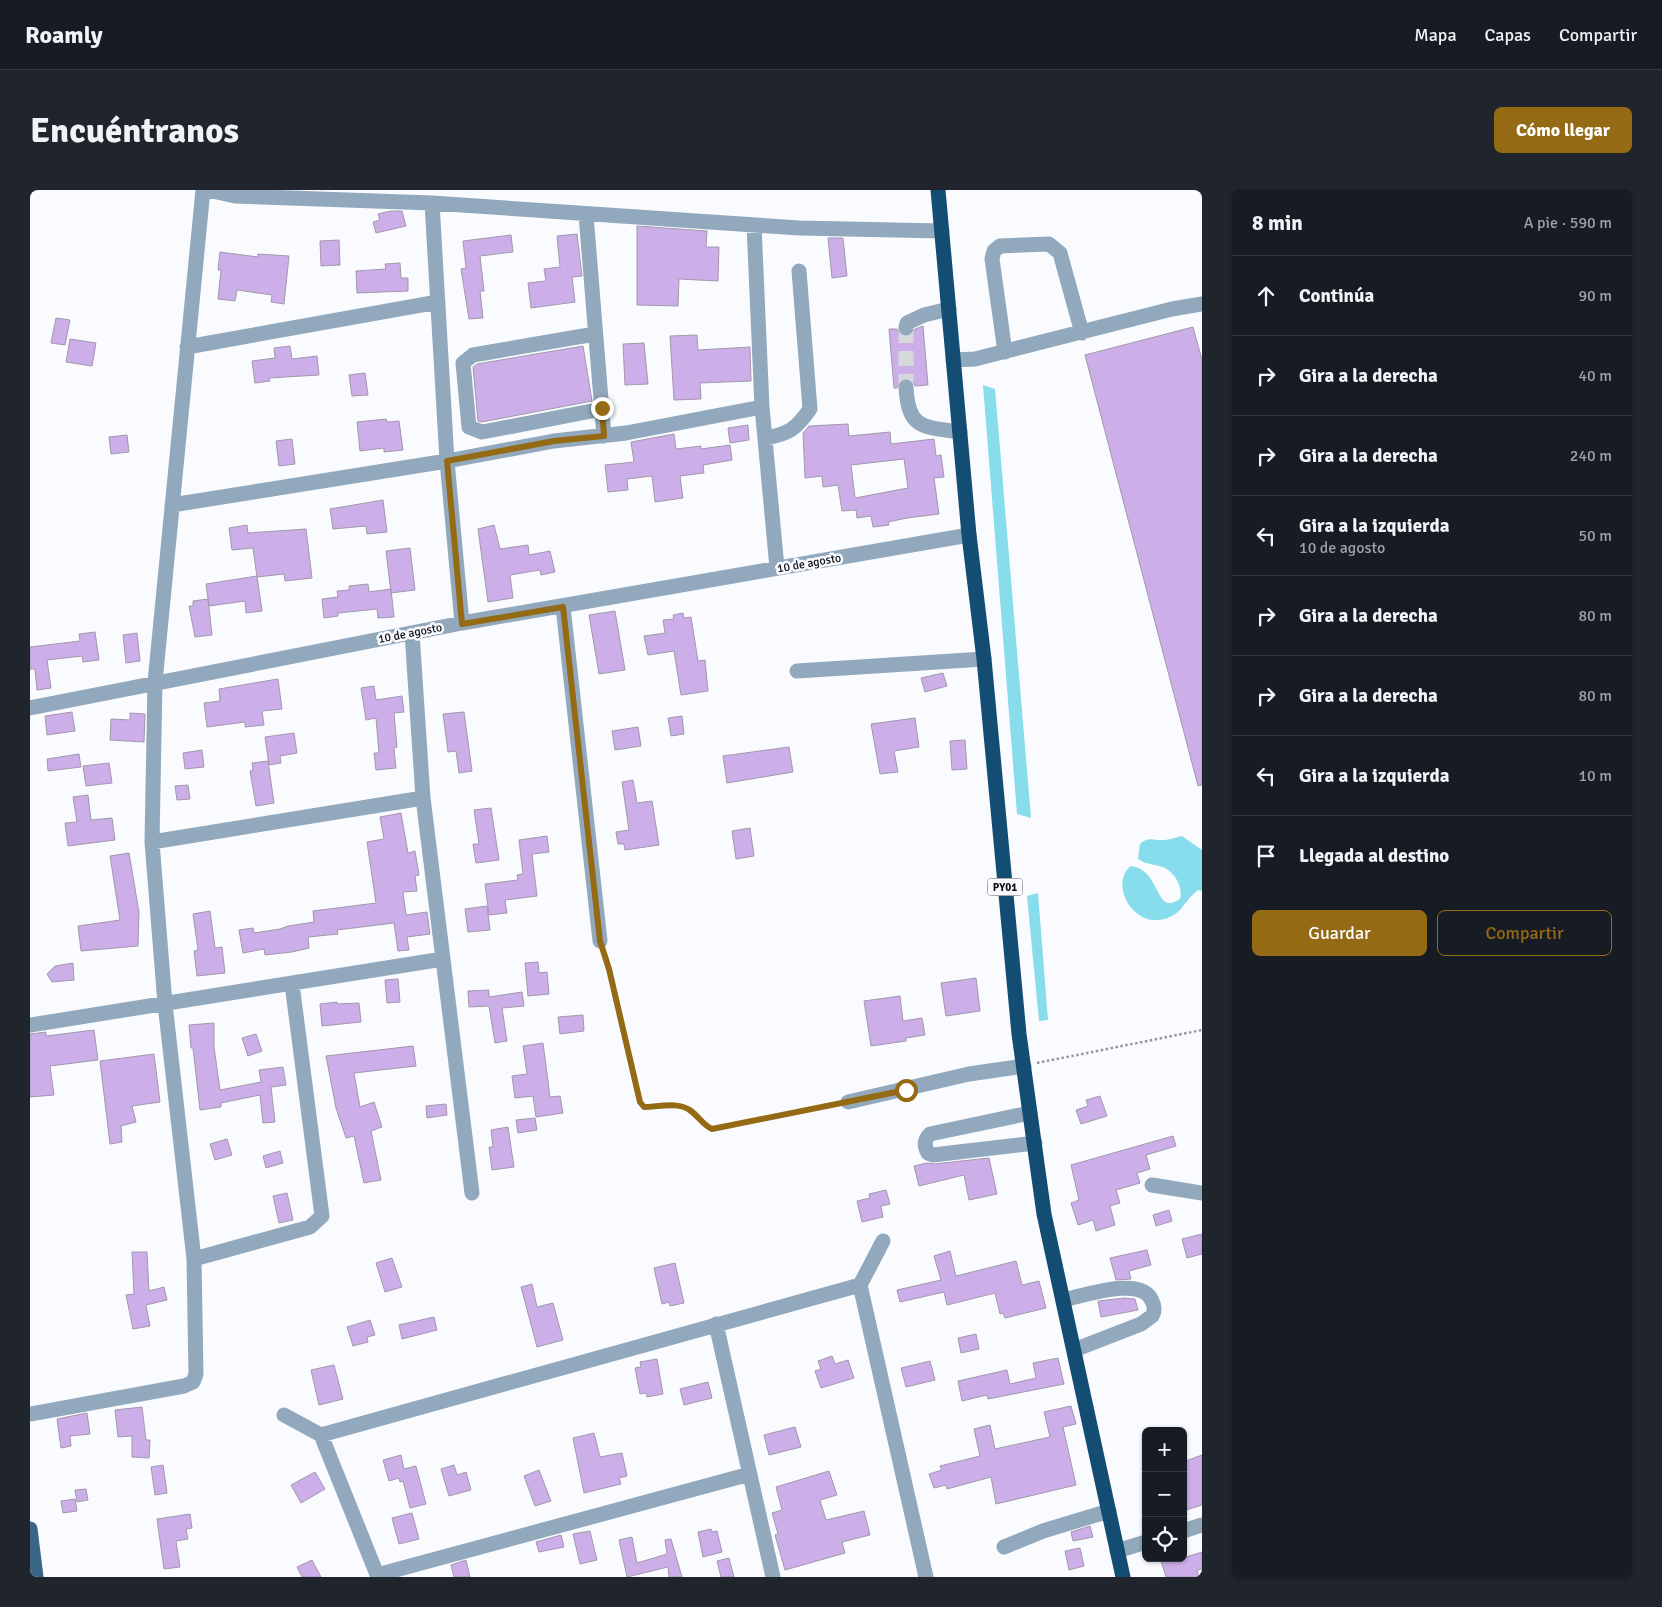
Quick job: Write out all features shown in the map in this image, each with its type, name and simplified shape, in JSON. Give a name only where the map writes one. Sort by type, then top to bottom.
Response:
[{"type":"highway","name":"PY01","points":[[938,190],[969,535],[984,659],[1019,1034],[1044,1214],[1123,1577]]},
{"type":"main road","points":[[30,1530],[32,1559],[36,1577]]},
{"type":"street","points":[[30,1414],[172,1389],[193,1382],[197,1367],[194,1259],[165,1004],[152,842],[155,682],[203,190]]},
{"type":"street","points":[[208,190],[235,196],[432,204],[754,225],[942,231]]},
{"type":"street","points":[[432,204],[447,461],[462,624]]},
{"type":"street","points":[[586,215],[604,436]]},
{"type":"street","points":[[754,225],[762,407],[778,568]]},
{"type":"street","points":[[1005,352],[992,259],[994,251],[1000,246],[1049,244],[1054,246],[1060,253],[1082,333]]},
{"type":"street","points":[[765,438],[786,434],[800,422],[810,409],[799,271]]},
{"type":"street","points":[[187,347],[438,302]]},
{"type":"street","points":[[953,360],[975,359],[1172,309],[1202,304]]},
{"type":"street","points":[[906,328],[908,323],[916,319],[949,309]]},
{"type":"street","points":[[595,334],[473,355],[463,363],[470,427],[473,430],[482,432],[602,408]]},
{"type":"street","points":[[906,387],[907,407],[917,422],[925,427],[960,432]]},
{"type":"street","points":[[172,504],[447,461],[554,441],[604,436],[762,407]]},
{"type":"street","name":"10 de agosto","points":[[30,708],[412,633],[969,535]]},
{"type":"street","points":[[563,607],[600,941]]},
{"type":"street","points":[[412,633],[423,798],[472,1193]]},
{"type":"street","points":[[797,671],[984,659]]},
{"type":"street","points":[[152,842],[423,798]]},
{"type":"street","points":[[30,1025],[443,959]]},
{"type":"street","points":[[194,1259],[310,1227],[322,1216],[292,984]]},
{"type":"street","points":[[848,1102],[969,1074],[1024,1066]]},
{"type":"street","points":[[1030,1113],[930,1134],[926,1138],[925,1148],[928,1154],[933,1155],[1034,1143]]},
{"type":"street","points":[[1152,1185],[1202,1193]]},
{"type":"street","points":[[883,1241],[860,1285],[921,1576]]},
{"type":"street","points":[[321,1435],[860,1285]]},
{"type":"street","points":[[1063,1300],[1108,1291],[1139,1288],[1148,1293],[1154,1307],[1152,1316],[1141,1324],[1074,1350]]},
{"type":"street","points":[[716,1324],[773,1577]]},
{"type":"street","points":[[284,1415],[321,1435],[378,1576],[750,1474]]},
{"type":"street","points":[[1004,1547],[1044,1531],[1109,1511]]},
{"type":"street","points":[[1187,1530],[1202,1525]]},
{"type":"street","points":[[1117,1551],[1142,1543]]},
{"type":"path","points":[[600,941],[609,969],[638,1096],[644,1107],[677,1105],[689,1109],[705,1126],[712,1129],[848,1102]]},
{"type":"path","points":[[1024,1066],[1202,1030]]},
{"type":"water","points":[[983,385],[995,389],[1031,818],[1017,814]]},
{"type":"water","points":[[1182,836],[1202,850],[1202,891],[1198,890],[1178,912],[1170,917],[1157,920],[1145,918],[1128,904],[1122,883],[1125,874],[1131,866],[1141,869],[1148,875],[1161,898],[1166,902],[1172,903],[1180,899],[1179,886],[1169,871],[1138,859],[1140,844],[1143,842],[1149,839],[1166,840]]},
{"type":"water","points":[[1038,893],[1048,1020],[1039,1021],[1027,896]]},
{"type":"building","points":[[402,211],[406,226],[376,233],[373,222],[380,220],[378,214]]},
{"type":"building","points":[[637,226],[707,231],[706,247],[719,247],[718,281],[679,279],[678,306],[637,305]]},
{"type":"building","points":[[577,234],[582,276],[572,277],[575,302],[531,308],[528,283],[546,281],[544,269],[560,267],[557,236]]},
{"type":"building","points":[[511,235],[513,252],[480,256],[484,291],[480,291],[483,318],[469,319],[461,269],[466,268],[463,241]]},
{"type":"building","points":[[828,238],[843,238],[847,276],[832,278]]},
{"type":"building","points":[[339,240],[340,265],[321,266],[320,241]]},
{"type":"building","points":[[220,252],[258,257],[258,254],[289,256],[284,304],[271,302],[272,295],[237,290],[235,301],[218,299],[221,270],[218,270]]},
{"type":"building","points":[[400,263],[401,278],[408,278],[408,291],[357,293],[356,271],[386,269],[385,264]]},
{"type":"building","points":[[56,318],[70,320],[65,345],[51,343]]},
{"type":"building","points":[[923,326],[928,385],[915,386],[913,381],[906,378],[900,380],[897,388],[894,388],[889,329],[897,329],[900,335],[909,337],[915,329]]},
{"type":"building","points":[[1193,327],[1202,360],[1202,785],[1198,786],[1085,355]]},
{"type":"building","points":[[697,335],[698,350],[750,347],[751,381],[700,383],[701,399],[674,400],[670,336]]},
{"type":"building","points":[[70,339],[96,343],[92,366],[66,362]]},
{"type":"building","points":[[644,343],[648,384],[625,385],[623,344]]},
{"type":"building","points":[[290,346],[292,359],[317,356],[319,375],[269,378],[270,381],[255,383],[252,361],[275,358],[274,348]]},
{"type":"building","points":[[583,346],[592,401],[482,422],[478,421],[473,367],[477,364]]},
{"type":"building","points":[[365,373],[368,395],[352,396],[349,375]]},
{"type":"building","points":[[386,419],[387,422],[399,421],[403,450],[384,452],[384,448],[360,451],[357,422]]},
{"type":"building","points":[[848,424],[849,436],[890,432],[891,444],[934,439],[936,456],[941,455],[944,477],[934,478],[939,514],[907,518],[888,522],[889,525],[873,527],[871,516],[857,518],[856,510],[842,511],[838,485],[823,487],[822,476],[805,478],[803,433],[809,426]],"holes":[[[904,459],[908,488],[855,498],[851,465]]]},
{"type":"building","points":[[748,425],[749,440],[730,443],[728,428]]},
{"type":"building","points":[[674,434],[676,449],[701,446],[701,449],[730,445],[732,460],[703,465],[704,473],[680,476],[683,498],[655,502],[652,476],[627,479],[628,490],[608,492],[605,465],[634,462],[631,442]]},
{"type":"building","points":[[127,435],[129,452],[111,454],[109,437]]},
{"type":"building","points":[[292,439],[295,464],[279,466],[276,441]]},
{"type":"building","points":[[383,500],[387,532],[367,534],[366,526],[333,529],[330,509]]},
{"type":"building","points":[[247,525],[248,533],[306,529],[312,578],[285,581],[284,574],[257,577],[253,548],[232,550],[229,528]]},
{"type":"building","points":[[494,525],[500,549],[528,545],[529,555],[550,551],[555,572],[541,575],[540,570],[510,575],[513,598],[488,602],[478,529]]},
{"type":"building","points":[[410,548],[415,590],[391,593],[386,551]]},
{"type":"building","points":[[257,576],[262,611],[246,613],[245,601],[209,606],[206,584]]},
{"type":"building","points":[[368,584],[369,592],[391,589],[394,617],[378,618],[377,609],[338,613],[338,616],[324,618],[322,599],[338,597],[337,591],[349,590],[349,586]]},
{"type":"building","points":[[208,599],[212,635],[195,637],[189,606],[193,606],[193,601]]},
{"type":"building","points":[[615,611],[625,670],[599,674],[589,615]]},
{"type":"building","points":[[683,613],[684,618],[691,617],[698,661],[705,660],[708,691],[681,695],[674,651],[648,655],[644,636],[665,633],[663,620],[674,619],[673,615]]},
{"type":"building","points":[[95,632],[99,660],[83,662],[82,656],[47,660],[51,688],[37,690],[35,669],[30,669],[30,647],[80,641],[79,634]]},
{"type":"building","points":[[137,633],[140,661],[126,663],[123,635]]},
{"type":"building","points":[[943,673],[947,686],[925,692],[921,678]]},
{"type":"building","points":[[278,679],[282,709],[262,711],[264,725],[245,727],[245,722],[207,727],[204,703],[220,701],[219,689]]},
{"type":"building","points":[[374,686],[376,700],[402,696],[404,712],[394,713],[397,747],[394,748],[396,768],[376,770],[374,753],[379,753],[376,718],[366,720],[361,688]]},
{"type":"building","points":[[72,712],[75,731],[47,735],[45,716]]},
{"type":"building","points":[[464,712],[472,771],[459,773],[456,751],[448,752],[443,714]]},
{"type":"building","points":[[130,713],[145,714],[144,742],[110,740],[111,719],[130,720]]},
{"type":"building","points":[[682,716],[684,734],[671,736],[668,718]]},
{"type":"building","points":[[915,718],[919,747],[894,751],[898,772],[880,774],[871,724]]},
{"type":"building","points":[[638,727],[641,746],[615,750],[612,731]]},
{"type":"building","points":[[294,733],[297,753],[280,756],[281,763],[269,765],[265,737]]},
{"type":"building","points":[[965,740],[967,769],[952,770],[950,741]]},
{"type":"building","points":[[789,747],[793,772],[727,783],[723,756]]},
{"type":"building","points":[[202,750],[204,767],[185,769],[183,753]]},
{"type":"building","points":[[79,754],[81,767],[48,771],[47,759]]},
{"type":"building","points":[[268,761],[274,803],[256,806],[250,771],[253,770],[252,763]]},
{"type":"building","points":[[109,763],[112,783],[86,786],[83,766]]},
{"type":"building","points":[[633,780],[637,803],[652,801],[659,845],[625,850],[624,844],[618,844],[616,832],[629,830],[622,782]]},
{"type":"building","points":[[188,785],[190,799],[177,800],[175,786]]},
{"type":"building","points":[[88,795],[91,820],[112,818],[115,840],[68,846],[65,823],[77,822],[73,797]]},
{"type":"building","points":[[491,808],[499,860],[476,863],[473,844],[479,844],[474,810]]},
{"type":"building","points":[[401,813],[408,853],[415,851],[419,875],[415,876],[417,891],[403,892],[406,915],[427,912],[430,934],[407,937],[409,950],[398,951],[394,923],[337,930],[338,934],[308,937],[309,948],[292,952],[265,955],[264,949],[243,953],[239,930],[253,928],[254,933],[280,929],[314,922],[313,911],[376,903],[367,842],[384,839],[380,817]]},
{"type":"building","points":[[750,828],[754,856],[736,859],[732,831]]},
{"type":"building","points":[[547,836],[549,852],[532,854],[537,896],[505,900],[507,913],[489,915],[485,884],[518,880],[517,875],[523,874],[519,840]]},
{"type":"building","points":[[129,853],[139,912],[138,946],[81,951],[78,926],[120,920],[110,856]]},
{"type":"building","points":[[487,906],[490,930],[468,932],[465,909]]},
{"type":"building","points":[[210,911],[215,948],[222,947],[225,973],[197,976],[194,951],[198,950],[193,914]]},
{"type":"building","points":[[538,962],[539,973],[547,972],[549,994],[528,996],[525,963]]},
{"type":"building","points":[[73,963],[74,980],[52,982],[47,974],[55,966]]},
{"type":"building","points":[[976,978],[980,1011],[946,1016],[941,983]]},
{"type":"building","points":[[398,979],[400,1002],[387,1003],[385,980]]},
{"type":"building","points":[[489,990],[489,997],[522,992],[524,1006],[502,1008],[507,1041],[495,1043],[489,1006],[469,1007],[468,991]]},
{"type":"building","points":[[900,996],[903,1021],[922,1018],[925,1035],[906,1038],[906,1041],[871,1046],[864,1001]]},
{"type":"building","points":[[337,1002],[337,1004],[359,1003],[361,1022],[322,1026],[320,1004]]},
{"type":"building","points":[[583,1015],[584,1031],[560,1034],[558,1017]]},
{"type":"building","points":[[214,1023],[214,1047],[220,1090],[261,1082],[259,1070],[283,1067],[286,1085],[271,1087],[275,1122],[263,1123],[260,1095],[221,1103],[221,1107],[200,1110],[189,1025]]},
{"type":"building","points":[[94,1030],[98,1060],[50,1066],[54,1095],[30,1097],[30,1034],[46,1032],[46,1036]]},
{"type":"building","points":[[256,1034],[262,1051],[248,1056],[242,1038]]},
{"type":"building","points":[[543,1043],[550,1097],[560,1096],[563,1113],[536,1117],[533,1096],[515,1098],[512,1076],[527,1074],[523,1046]]},
{"type":"building","points":[[413,1046],[416,1066],[354,1073],[360,1107],[374,1102],[382,1127],[371,1131],[381,1180],[364,1183],[354,1136],[346,1138],[336,1108],[326,1056]]},
{"type":"building","points":[[154,1054],[160,1102],[132,1106],[136,1122],[121,1126],[122,1142],[110,1144],[100,1061]]},
{"type":"building","points":[[1100,1096],[1107,1116],[1081,1124],[1076,1110],[1088,1106],[1086,1100]]},
{"type":"building","points":[[446,1104],[447,1115],[427,1118],[426,1106]]},
{"type":"building","points":[[535,1118],[537,1130],[518,1133],[516,1120]]},
{"type":"building","points":[[508,1127],[514,1167],[492,1170],[489,1147],[493,1147],[491,1130]]},
{"type":"building","points":[[1173,1136],[1176,1146],[1146,1155],[1150,1169],[1137,1173],[1140,1183],[1116,1190],[1120,1203],[1110,1206],[1115,1225],[1096,1231],[1093,1220],[1078,1225],[1071,1203],[1079,1200],[1071,1165]]},
{"type":"building","points":[[227,1139],[232,1155],[215,1160],[210,1144]]},
{"type":"building","points":[[280,1151],[283,1163],[266,1168],[263,1156]]},
{"type":"building","points":[[989,1158],[997,1194],[969,1200],[964,1175],[919,1186],[914,1166],[927,1163],[934,1164]]},
{"type":"building","points":[[886,1190],[890,1204],[881,1206],[883,1217],[862,1222],[857,1201],[870,1198],[869,1194]]},
{"type":"building","points":[[287,1193],[293,1220],[279,1223],[273,1196]]},
{"type":"building","points":[[1169,1210],[1172,1221],[1156,1226],[1153,1215]]},
{"type":"building","points":[[1202,1234],[1202,1254],[1187,1258],[1182,1239]]},
{"type":"building","points":[[1147,1250],[1151,1265],[1129,1271],[1131,1279],[1116,1280],[1110,1258]]},
{"type":"building","points":[[950,1251],[956,1276],[1016,1261],[1022,1285],[1039,1281],[1046,1308],[1005,1318],[1003,1313],[1000,1314],[995,1293],[947,1305],[944,1292],[900,1302],[897,1290],[941,1280],[934,1256]]},
{"type":"building","points":[[132,1252],[147,1252],[149,1291],[164,1287],[167,1300],[146,1305],[150,1326],[133,1329],[126,1295],[134,1294]]},
{"type":"building","points":[[392,1258],[402,1287],[385,1292],[376,1263]]},
{"type":"building","points":[[675,1263],[684,1303],[670,1306],[669,1302],[662,1304],[654,1268]]},
{"type":"building","points":[[532,1284],[537,1307],[553,1303],[563,1340],[537,1347],[521,1287]]},
{"type":"building","points":[[1125,1298],[1135,1299],[1138,1310],[1101,1317],[1098,1301]]},
{"type":"building","points":[[434,1317],[437,1330],[402,1339],[399,1325]]},
{"type":"building","points":[[370,1320],[375,1335],[367,1337],[368,1342],[353,1346],[347,1327]]},
{"type":"building","points":[[976,1334],[979,1349],[961,1353],[958,1338]]},
{"type":"building","points":[[832,1356],[835,1364],[848,1360],[854,1378],[821,1388],[815,1371],[821,1369],[818,1361]]},
{"type":"building","points":[[1058,1358],[1064,1384],[988,1399],[987,1395],[962,1401],[958,1381],[1007,1370],[1010,1384],[1036,1378],[1033,1363]]},
{"type":"building","points":[[657,1359],[663,1394],[647,1397],[646,1393],[640,1394],[635,1368],[641,1367],[640,1362]]},
{"type":"building","points":[[930,1361],[935,1380],[906,1387],[901,1368]]},
{"type":"building","points":[[334,1365],[343,1399],[319,1405],[311,1370]]},
{"type":"building","points":[[708,1382],[712,1398],[684,1405],[680,1389]]},
{"type":"building","points":[[1071,1406],[1076,1424],[1063,1427],[1076,1485],[996,1504],[991,1477],[947,1489],[946,1485],[934,1488],[929,1474],[942,1470],[940,1466],[980,1456],[974,1429],[990,1425],[995,1449],[1050,1437],[1044,1412]]},
{"type":"building","points":[[142,1407],[146,1440],[150,1440],[149,1458],[132,1457],[132,1436],[118,1437],[115,1410]]},
{"type":"building","points":[[87,1413],[90,1434],[70,1436],[71,1446],[61,1448],[57,1419]]},
{"type":"building","points":[[795,1427],[801,1447],[769,1455],[764,1435]]},
{"type":"building","points":[[594,1433],[600,1457],[622,1453],[627,1476],[619,1478],[621,1484],[584,1493],[573,1438]]},
{"type":"building","points":[[401,1455],[404,1469],[416,1466],[426,1504],[410,1508],[403,1481],[400,1482],[399,1478],[389,1481],[383,1460]]},
{"type":"building","points":[[1202,1455],[1202,1505],[1187,1510],[1187,1472],[1187,1461]]},
{"type":"building","points":[[163,1465],[167,1493],[155,1495],[151,1467]]},
{"type":"building","points":[[454,1465],[457,1475],[466,1472],[471,1490],[449,1496],[441,1469]]},
{"type":"building","points":[[539,1470],[551,1501],[535,1506],[524,1476]]},
{"type":"building","points":[[829,1471],[837,1495],[820,1500],[826,1520],[864,1511],[870,1535],[842,1542],[845,1553],[785,1570],[775,1535],[778,1534],[772,1513],[782,1510],[776,1487]]},
{"type":"building","points":[[315,1472],[325,1489],[301,1503],[291,1485]]},
{"type":"building","points":[[86,1489],[88,1500],[77,1502],[75,1490]]},
{"type":"building","points":[[75,1499],[77,1511],[63,1513],[61,1501]]},
{"type":"building","points":[[412,1513],[419,1539],[399,1544],[392,1518]]},
{"type":"building","points":[[190,1514],[192,1528],[186,1529],[188,1539],[176,1541],[180,1567],[164,1569],[157,1519]]},
{"type":"building","points":[[1090,1526],[1093,1537],[1073,1541],[1071,1532]]},
{"type":"building","points":[[711,1529],[712,1532],[717,1531],[722,1552],[703,1557],[698,1532]]},
{"type":"building","points":[[590,1531],[597,1560],[580,1564],[573,1534]]},
{"type":"building","points":[[561,1535],[564,1547],[539,1552],[536,1542]]},
{"type":"building","points":[[632,1537],[637,1563],[667,1554],[665,1540],[671,1539],[682,1577],[669,1577],[668,1567],[627,1577],[619,1540]]},
{"type":"building","points":[[1080,1548],[1084,1566],[1069,1570],[1065,1551]]},
{"type":"building","points":[[1202,1552],[1202,1569],[1197,1570],[1199,1577],[1166,1577],[1161,1562],[1187,1562],[1187,1557]]},
{"type":"building","points":[[729,1558],[734,1577],[721,1577],[717,1561]]},
{"type":"building","points":[[312,1560],[321,1577],[302,1577],[297,1567]]},
{"type":"building","points":[[466,1560],[470,1577],[454,1577],[451,1565]]},
{"type":"tunnel","points":[[906,328],[906,387]]},
{"type":"route","points":[[602,408],[604,436],[554,441],[447,461],[462,624],[563,607],[600,941],[606,956],[640,1102],[644,1107],[677,1105],[689,1109],[705,1126],[712,1129],[906,1090]]}]
